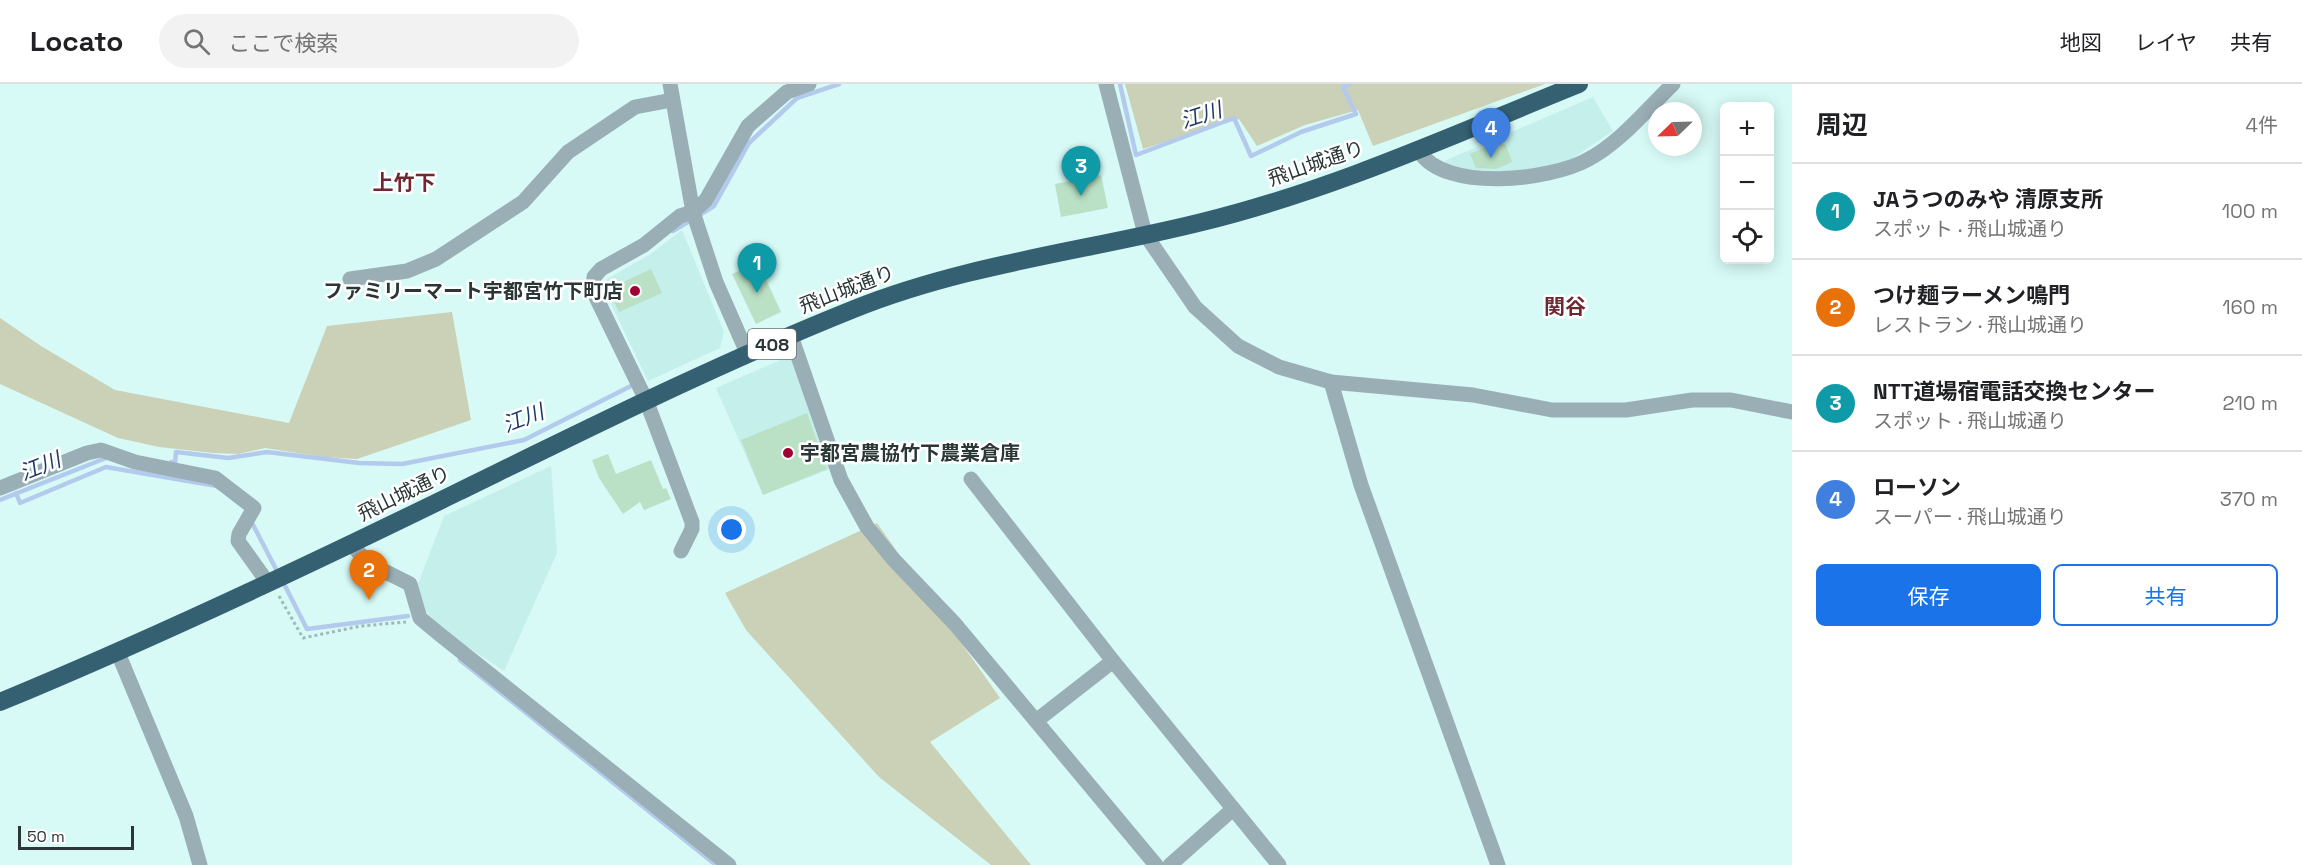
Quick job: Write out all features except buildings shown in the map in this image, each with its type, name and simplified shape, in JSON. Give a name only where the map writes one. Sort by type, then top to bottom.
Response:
[{"type":"highway","name":"飛山城通り","points":[[0,702],[118,653],[268,583],[646,400],[748,354],[893,294],[935,281],[1202,222],[1273,202],[1419,151],[1579,84]]},
{"type":"street","points":[[670,84],[693,212],[716,282],[748,354]]},
{"type":"street","points":[[681,551],[692,529],[692,522],[646,400],[593,291],[594,277],[601,269],[644,245],[680,216],[693,212],[706,200],[748,126],[787,92],[809,84]]},
{"type":"street","points":[[1106,84],[1145,234],[1195,307],[1238,346],[1279,367],[1331,382],[1473,395],[1552,410],[1626,410],[1692,400],[1731,400],[1792,412]]},
{"type":"street","points":[[1419,151],[1424,159],[1438,169],[1470,177],[1509,178],[1562,171],[1588,160],[1607,147],[1673,84]]},
{"type":"street","points":[[350,279],[407,271],[436,259],[523,201],[568,152],[635,107],[672,100]]},
{"type":"street","points":[[791,336],[841,480],[867,527],[893,559],[956,624],[1156,865]]},
{"type":"street","points":[[1331,382],[1361,485],[1498,865]]},
{"type":"street","points":[[0,488],[87,453],[101,450],[135,462],[215,478],[254,508],[238,534],[238,541],[268,583]]},
{"type":"street","points":[[971,479],[1113,661],[1279,865]]},
{"type":"street","points":[[351,544],[368,563],[410,584],[420,618],[537,714],[729,865]]},
{"type":"street","points":[[118,653],[186,816],[200,865]]},
{"type":"street","points":[[1036,721],[1113,661]]},
{"type":"street","points":[[1170,865],[1233,809]]},
{"type":"path","points":[[268,583],[303,638],[361,626],[415,622],[420,618]]},
{"type":"shaded area","points":[[1593,97],[1613,131],[1570,160],[1520,181],[1435,165]]},
{"type":"shaded area","points":[[682,230],[724,332],[720,348],[648,381],[604,289],[607,279],[649,255]]},
{"type":"shaded area","points":[[797,353],[836,467],[763,495],[716,388]]},
{"type":"shaded area","points":[[551,466],[557,553],[504,671],[444,631],[426,611],[416,589],[444,516]]},
{"type":"green space","points":[[1125,84],[1545,84],[1373,146],[1358,110],[1305,125],[1257,146],[1239,119],[1143,149]]},
{"type":"green space","points":[[452,312],[471,420],[357,459],[323,457],[265,448],[238,454],[159,447],[118,438],[0,384],[0,318],[41,346],[115,390],[289,423],[327,326]]},
{"type":"green space","points":[[877,523],[1000,698],[930,742],[1031,865],[991,865],[879,777],[746,630],[725,593]]},
{"type":"waterway","name":"江川","points":[[701,214],[714,206],[749,143],[797,98],[839,84]]},
{"type":"waterway","name":"江川","points":[[1120,84],[1136,155],[1234,118],[1251,156],[1301,132],[1356,114],[1343,87],[1350,84]]},
{"type":"waterway","name":"江川","points":[[673,231],[691,220]]},
{"type":"waterway","name":"江川","points":[[171,462],[175,463],[176,452],[228,458],[267,452],[359,463],[402,464],[524,440],[635,384]]},
{"type":"waterway","name":"江川","points":[[0,500],[106,458]]},
{"type":"waterway","points":[[16,493],[20,503],[106,467],[217,486]]},
{"type":"waterway","points":[[250,519],[278,573]]},
{"type":"waterway","points":[[282,580],[307,629],[408,616]]},
{"type":"waterway","points":[[460,660],[716,865]]},
{"type":"place","name":"ローソン","points":[[1491,158]]},
{"type":"place","name":"NTT道場宿電話交換センター","points":[[1081,196]]},
{"type":"place","name":"ファミリーマート宇都宮竹下町店","points":[[635,291]]},
{"type":"place","name":"JAうつのみや 清原支所","points":[[757,293]]},
{"type":"place","name":"宇都宮農協竹下農業倉庫","points":[[788,453]]},
{"type":"place","name":"つけ麺ラーメン鳴門","points":[[369,600]]},
{"type":"district","name":"上竹下","points":[[404,182]]},
{"type":"district","name":"関谷","points":[[1565,306]]}]
